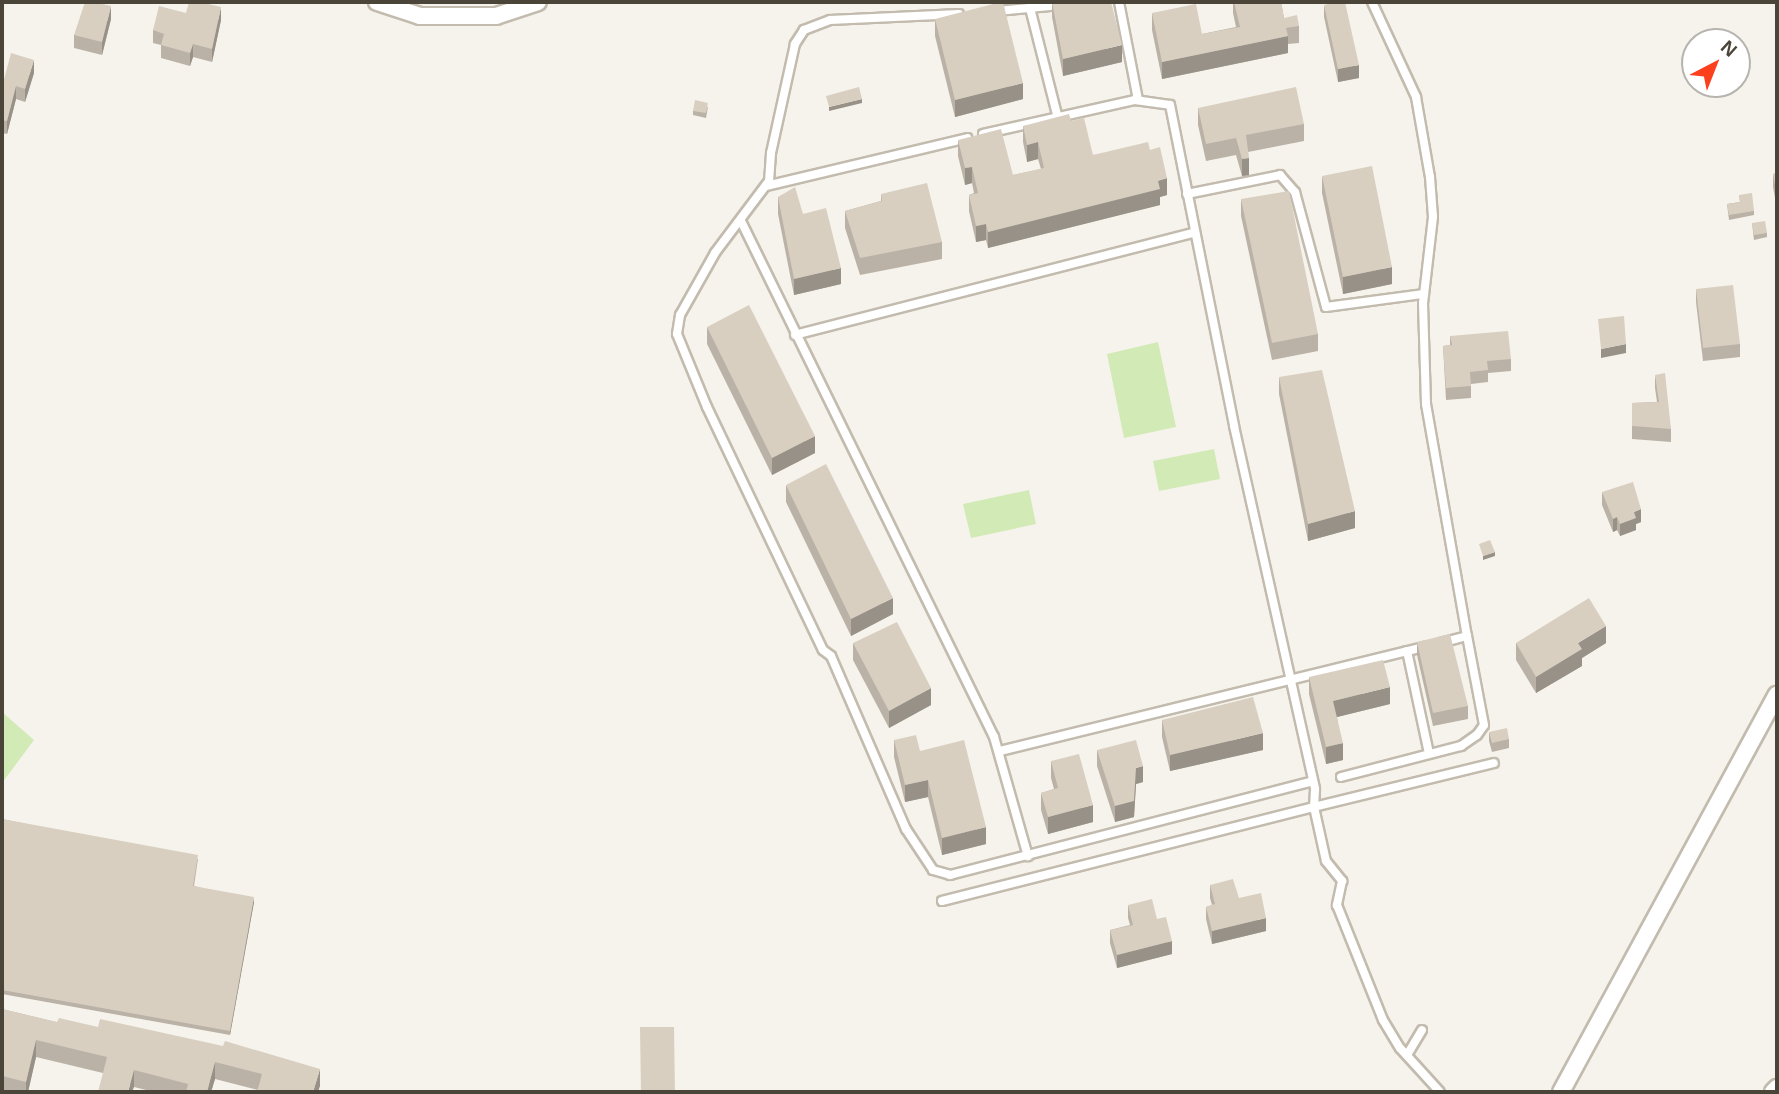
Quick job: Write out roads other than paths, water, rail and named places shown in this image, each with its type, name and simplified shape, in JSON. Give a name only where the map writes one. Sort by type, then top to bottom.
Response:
[{"type":"street","points":[[377,2],[420,16],[496,16],[538,2]]},
{"type":"street","points":[[1561,1092],[1777,695]]},
{"type":"street","points":[[1773,1092],[1777,1088]]},
{"type":"lane","points":[[1119,2],[1138,100]]},
{"type":"lane","points":[[1341,777],[1461,746],[1484,725],[1426,404],[1424,294],[1433,217],[1416,97],[1372,2]]},
{"type":"lane","points":[[989,11],[1078,4]]},
{"type":"lane","points":[[1030,8],[1058,115]]},
{"type":"lane","points":[[976,12],[830,20],[804,30],[795,44],[766,186],[715,253],[680,315],[677,334],[683,354],[822,650],[831,656],[866,735],[865,742],[920,855],[933,870],[950,876],[1313,781]]},
{"type":"lane","points":[[766,186],[901,156],[1058,115],[1138,100],[1170,105],[1313,781],[1314,807],[1326,861],[1342,881],[1337,905],[1383,1020],[1407,1055],[1440,1092]]},
{"type":"lane","points":[[1187,194],[1280,175],[1296,192],[1326,307],[1424,294]]},
{"type":"lane","points":[[741,221],[999,751],[1028,856]]},
{"type":"lane","points":[[795,335],[1195,233]]},
{"type":"lane","points":[[999,751],[1467,636]]},
{"type":"lane","points":[[1407,651],[1429,754]]},
{"type":"lane","points":[[942,901],[1494,763]]},
{"type":"lane","points":[[1407,1055],[1422,1030]]}]
